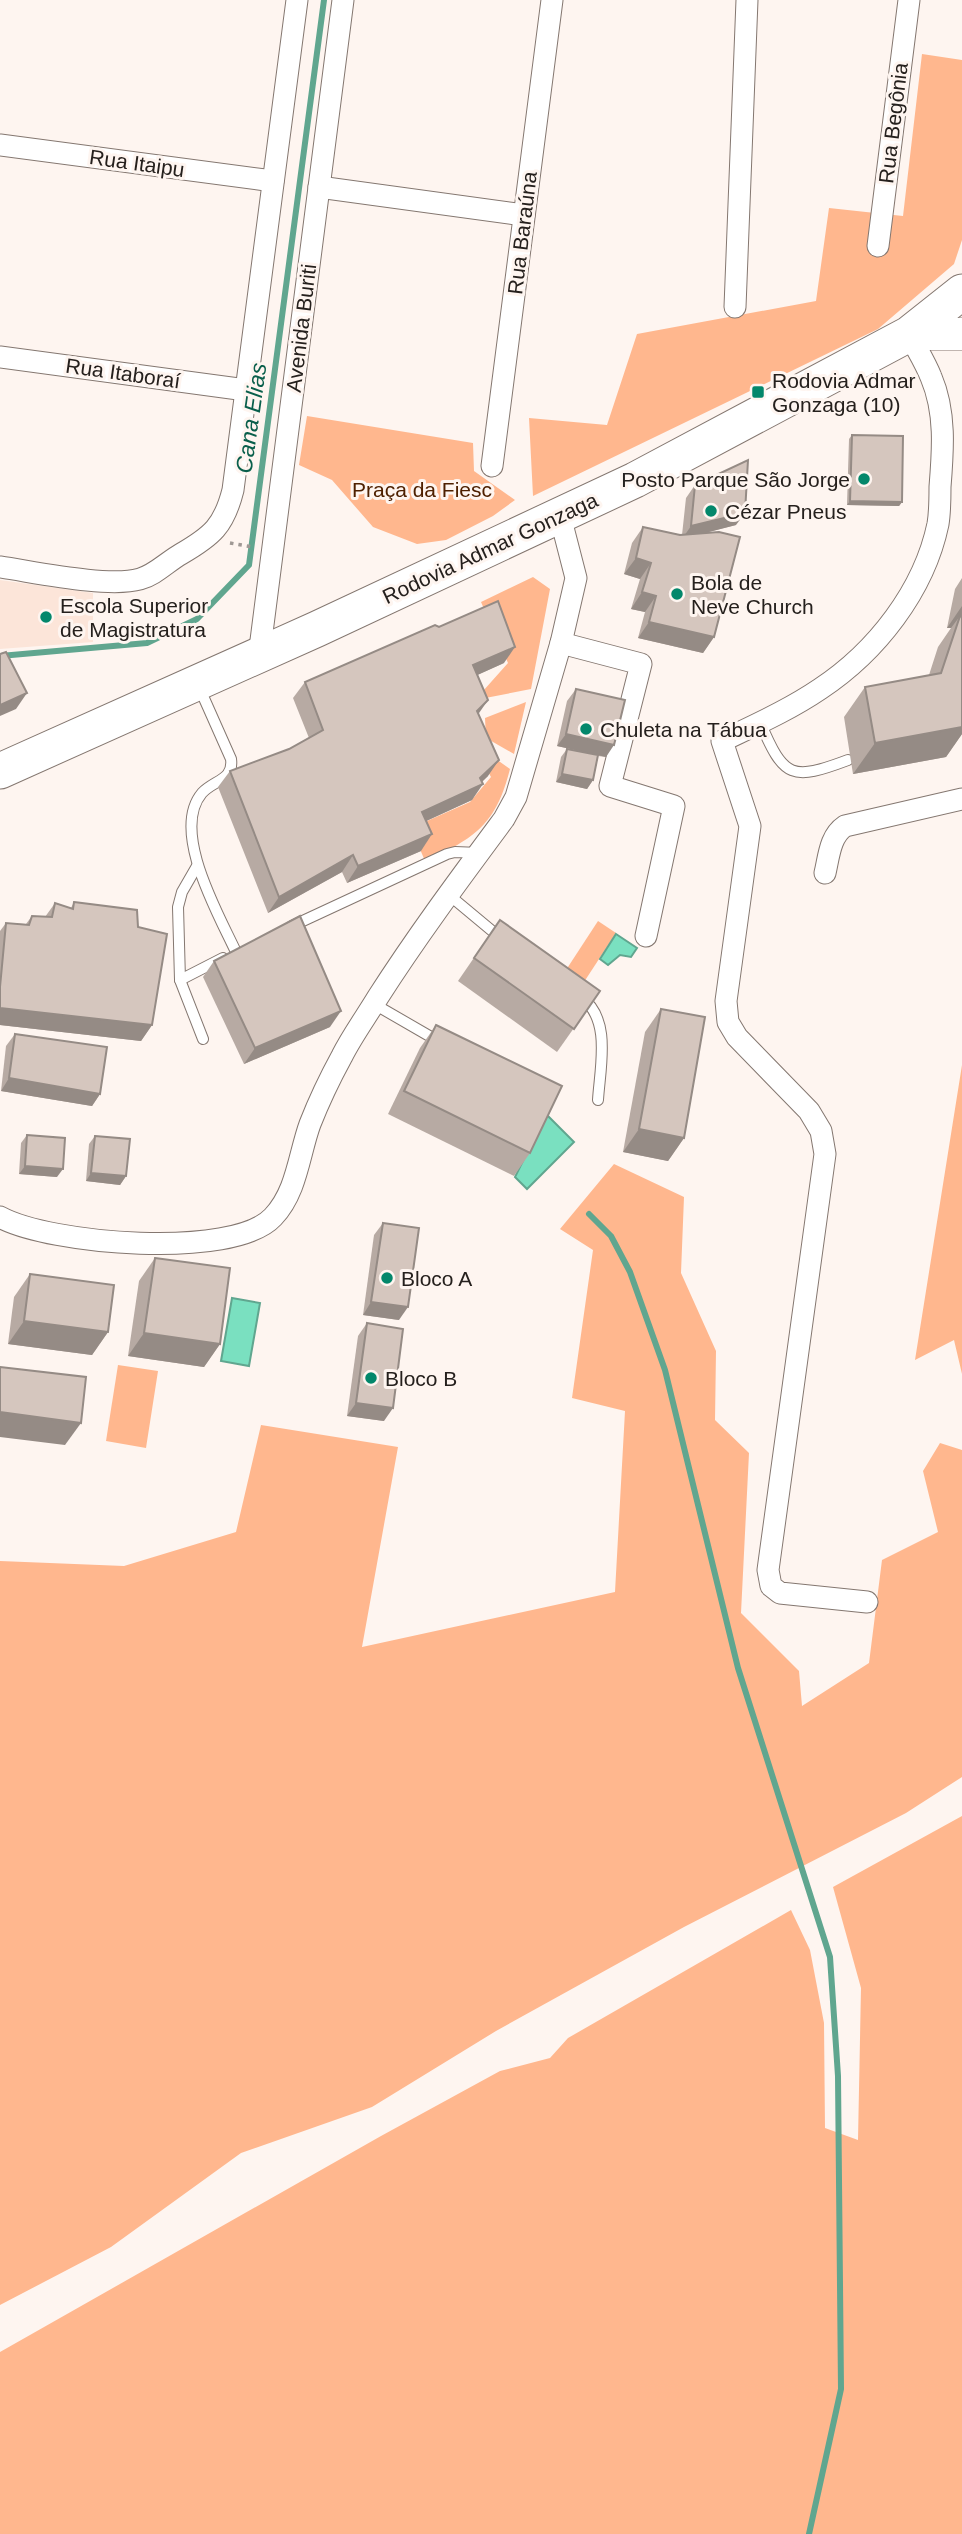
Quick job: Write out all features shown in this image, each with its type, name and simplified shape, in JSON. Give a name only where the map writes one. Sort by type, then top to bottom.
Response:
[{"type":"main road","name":"Rodovia Admar Gonzaga","points":[[0,771],[259,656],[635,480],[909,334],[962,292]]},
{"type":"main road","points":[[909,334],[962,334]]},
{"type":"street","points":[[0,567],[93,580],[121,582],[140,579],[153,574],[212,535],[222,520],[233,490],[297,0]]},
{"type":"street","name":"Avenida Buriti","points":[[259,656],[343,0]]},
{"type":"street","name":"Rua Baraúna","points":[[492,466],[552,0]]},
{"type":"street","points":[[735,307],[747,0]]},
{"type":"street","name":"Rua Begônia","points":[[878,246],[909,0]]},
{"type":"street","name":"Rua Itaipu","points":[[0,145],[273,181]]},
{"type":"street","points":[[319,187],[524,215]]},
{"type":"street","points":[[867,1602],[780,1593],[771,1586],[769,1578],[825,1154],[821,1131],[809,1111],[737,1037],[728,1022],[726,1001],[750,826],[722,741],[821,688],[856,662],[909,597],[930,552],[938,522],[944,437],[932,377],[909,334]]},
{"type":"street","name":"Rua Itaboraí","points":[[0,357],[246,390]]},
{"type":"street","points":[[3,1226],[80,1238],[167,1243],[219,1239],[255,1229],[272,1219],[284,1203],[310,1125],[344,1053],[398,965],[504,820],[516,797],[561,643],[576,578],[560,516]]},
{"type":"street","points":[[561,643],[641,664],[610,786],[674,806],[646,936]]},
{"type":"street","points":[[825,873],[833,840],[837,831],[845,826],[962,799]]},
{"type":"lane","points":[[198,683],[232,759],[232,767],[228,775],[203,792],[194,807],[192,824],[197,866],[236,952]]},
{"type":"lane","points":[[760,722],[778,760],[792,771],[813,773],[848,760]]},
{"type":"lane","points":[[285,929],[447,853],[479,853]]},
{"type":"lane","points":[[197,866],[181,892],[178,906],[180,979],[203,1039]]},
{"type":"lane","points":[[449,895],[516,950]]},
{"type":"lane","points":[[180,979],[248,946]]},
{"type":"lane","points":[[568,988],[590,1003],[599,1018],[601,1041],[598,1100]]},
{"type":"lane","points":[[374,1004],[446,1045]]},
{"type":"path","points":[[235,545],[258,547]]},
{"type":"shaded area","name":"Escola Superior de Magistratura","points":[[0,580],[93,593],[93,642],[0,649]]},
{"type":"shaded area","points":[[616,934],[637,948],[631,957],[620,955],[608,965],[600,959]]},
{"type":"shaded area","points":[[546,1114],[574,1142],[527,1189],[515,1177]]},
{"type":"shaded area","points":[[232,1298],[260,1303],[249,1366],[221,1361]]},
{"type":"green space","points":[[922,54],[962,60],[962,240],[954,264],[878,329],[533,496],[529,418],[607,425],[637,334],[816,301],[829,208],[903,216]]},
{"type":"green space","name":"Praça da Fiesc","points":[[307,416],[473,443],[474,471],[515,500],[493,516],[446,540],[417,544],[373,527],[332,480],[299,465]]},
{"type":"green space","points":[[533,577],[550,589],[531,689],[475,700],[508,663],[481,602]]},
{"type":"green space","points":[[526,702],[514,754],[486,738],[485,718]]},
{"type":"green space","points":[[472,742],[510,769],[504,788],[498,803],[481,827],[458,845],[425,861],[411,828],[470,802],[491,777]]},
{"type":"green space","points":[[598,921],[616,933],[584,982],[566,970]]},
{"type":"green space","points":[[962,1065],[962,1374],[954,1340],[915,1360]]},
{"type":"green space","points":[[614,1164],[684,1197],[681,1273],[716,1351],[715,1420],[749,1453],[741,1613],[799,1671],[802,1706],[869,1663],[882,1560],[938,1532],[923,1471],[940,1443],[962,1450],[962,1777],[906,1813],[684,1927],[496,2031],[372,2107],[241,2153],[111,2247],[0,2305],[0,1561],[124,1566],[236,1532],[261,1425],[398,1447],[362,1647],[615,1592],[625,1411],[572,1398],[593,1250],[560,1229]]},
{"type":"green space","points":[[118,1365],[158,1371],[146,1448],[106,1441]]},
{"type":"green space","points":[[962,1816],[962,2534],[0,2534],[0,2352],[500,2071],[550,2058],[568,2038],[791,1910],[810,1950],[824,2023],[825,2128],[858,2140],[861,1988],[833,1887]]},
{"type":"building","points":[[852,435],[903,436],[902,502],[850,501]]},
{"type":"building","name":"Cézar Pneus","points":[[748,460],[745,513],[691,526],[695,485]]},
{"type":"building","name":"Bola de Neve Church","points":[[643,527],[680,535],[719,532],[740,537],[714,637],[649,622],[656,596],[642,592],[651,563],[636,558]]},
{"type":"building","points":[[498,601],[515,647],[473,665],[488,700],[477,711],[499,760],[480,778],[483,784],[422,812],[432,834],[358,866],[353,855],[279,897],[230,771],[289,749],[323,730],[305,682],[435,625],[439,627]]},
{"type":"building","points":[[960,616],[962,727],[875,743],[865,687],[941,673]]},
{"type":"building","points":[[6,652],[27,693],[0,705],[0,654]]},
{"type":"building","name":"Chuleta na Tábua","points":[[576,689],[625,700],[614,745],[566,734]]},
{"type":"building","points":[[567,749],[598,755],[593,780],[562,774]]},
{"type":"building","points":[[74,902],[137,910],[138,927],[167,934],[152,1025],[0,1008],[6,923],[29,925],[32,916],[52,917],[55,903],[73,909]]},
{"type":"building","points":[[300,916],[341,1011],[255,1048],[214,961]]},
{"type":"building","points":[[500,920],[600,991],[574,1029],[474,958]]},
{"type":"building","points":[[661,1009],[705,1017],[684,1138],[639,1129]]},
{"type":"building","points":[[436,1025],[562,1086],[530,1153],[404,1091]]},
{"type":"building","points":[[15,1034],[107,1047],[100,1094],[9,1078]]},
{"type":"building","points":[[27,1135],[65,1138],[63,1169],[25,1166]]},
{"type":"building","points":[[95,1136],[130,1139],[126,1176],[91,1173]]},
{"type":"building","name":"Bloco A","points":[[383,1223],[419,1228],[408,1307],[371,1302]]},
{"type":"building","points":[[155,1258],[230,1268],[220,1344],[144,1333]]},
{"type":"building","points":[[30,1274],[114,1285],[108,1332],[24,1321]]},
{"type":"building","name":"Bloco B","points":[[367,1323],[403,1329],[393,1408],[356,1403]]},
{"type":"building","points":[[0,1367],[86,1377],[81,1423],[0,1412]]},
{"type":"waterway","name":"Cana Elias","points":[[0,656],[147,643],[197,619],[249,565],[324,0]]},
{"type":"waterway","points":[[589,1214],[611,1236],[630,1272],[665,1370],[738,1668],[830,1957],[838,2076],[841,2389],[809,2534]]},
{"type":"place","name":"Rodovia Admar Gonzaga (10)","points":[[758,392]]},
{"type":"place","name":"Posto Parque São Jorge","points":[[864,479]]},
{"type":"place","name":"Cézar Pneus","points":[[711,511]]},
{"type":"place","name":"Bola de Neve Church","points":[[677,594]]},
{"type":"place","name":"Escola Superior de Magistratura","points":[[46,617]]},
{"type":"place","name":"Chuleta na Tábua","points":[[586,729]]},
{"type":"place","name":"Bloco A","points":[[387,1278]]},
{"type":"place","name":"Bloco B","points":[[371,1378]]}]
